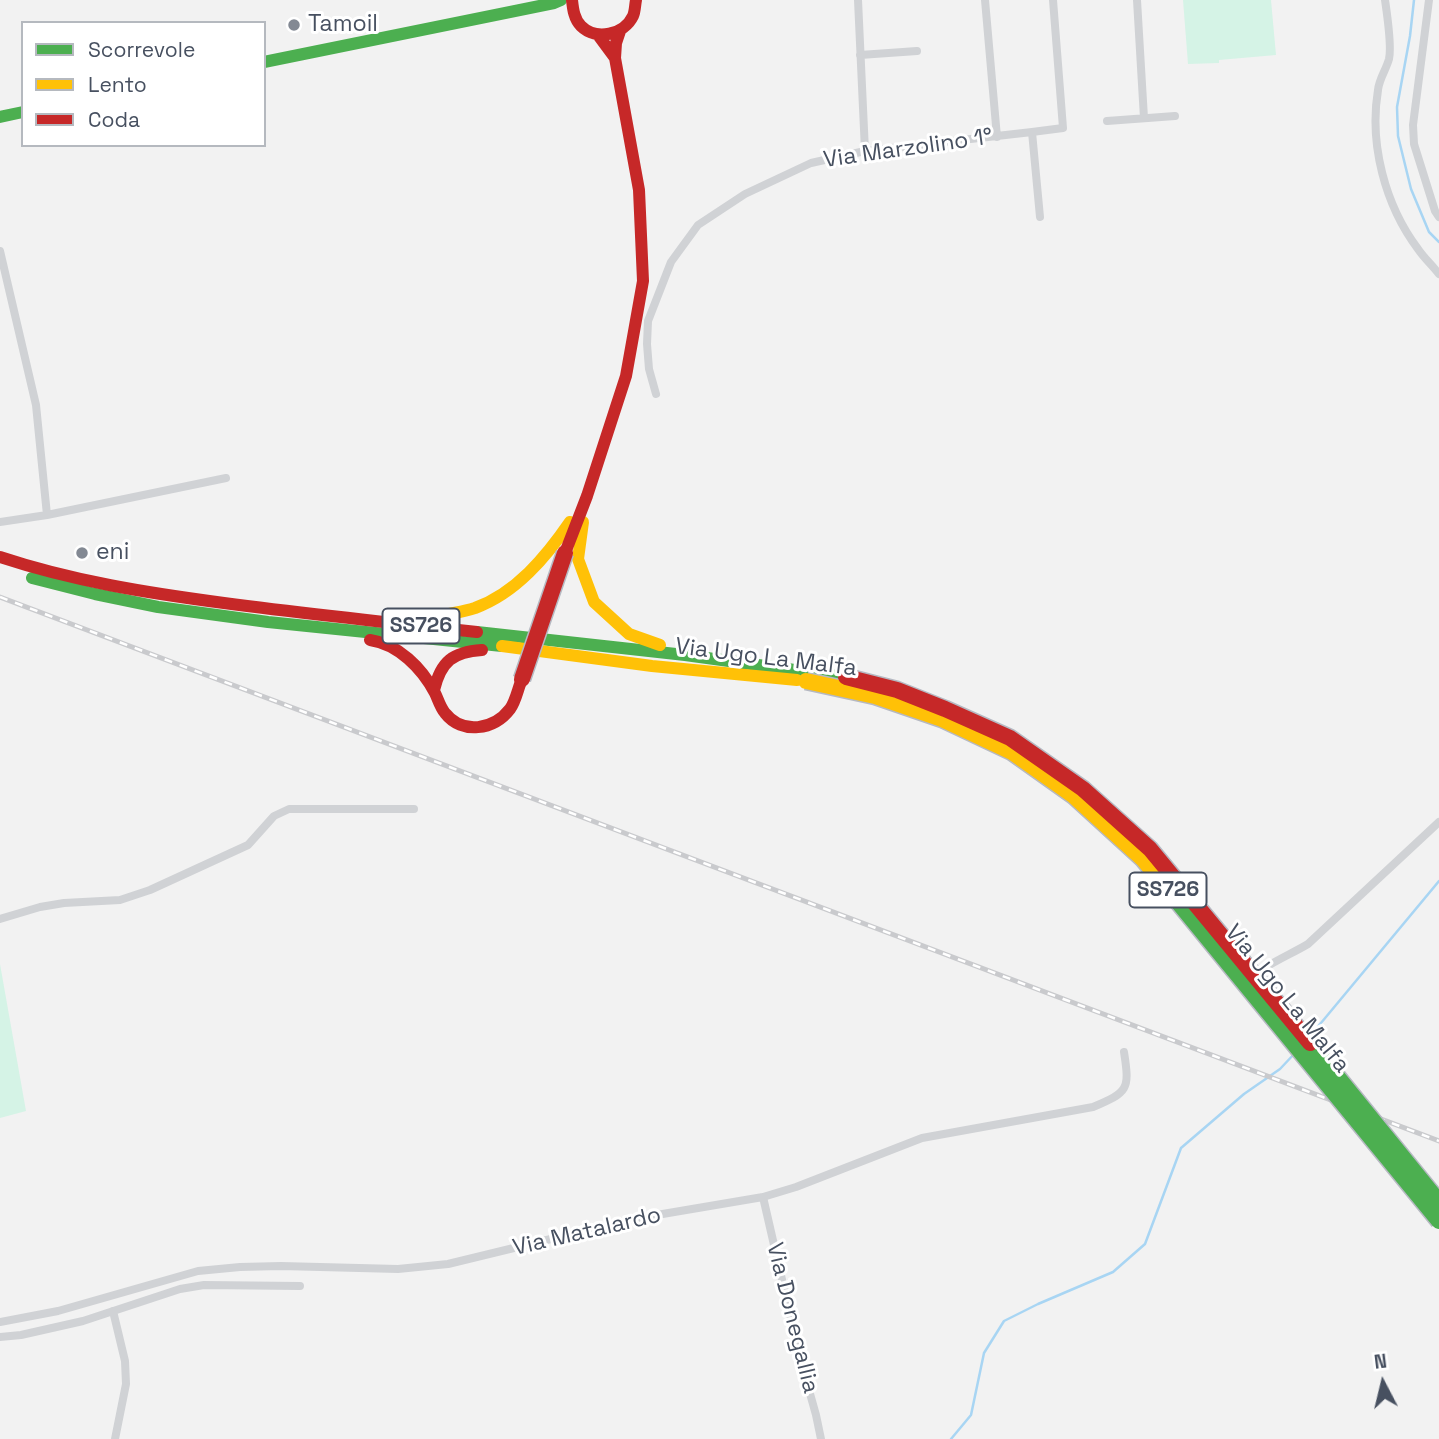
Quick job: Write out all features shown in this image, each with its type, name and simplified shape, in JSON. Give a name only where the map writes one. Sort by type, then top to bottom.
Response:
[{"type":"main road","points":[[266,62],[557,2],[564,8],[572,7],[579,24],[587,32],[598,36],[610,35],[629,24],[635,14],[637,1]]},
{"type":"main road","points":[[268,622],[288,629],[384,642],[410,659],[434,690],[444,712],[458,725],[474,728],[496,723],[511,708],[587,496],[626,376],[643,281],[639,190],[615,58],[620,31]]},
{"type":"main road","points":[[598,36],[615,58]]},
{"type":"main road","points":[[0,117],[21,112]]},
{"type":"main road","points":[[389,623],[445,615],[477,607],[507,592],[539,563],[587,496]]},
{"type":"main road","points":[[587,496],[579,559],[594,602],[629,634],[685,655]]},
{"type":"main road","name":"Via Ugo La Malfa","points":[[0,557],[136,591],[290,612],[685,655],[846,677],[897,690],[1010,738],[1083,789],[1150,849],[1439,1202]]},
{"type":"main road","name":"Via Ugo La Malfa","points":[[0,567],[95,594],[158,607],[268,622],[505,646],[652,666],[806,681],[874,696],[942,719],[1012,752],[1074,796],[1143,859],[1439,1221]]},
{"type":"main road","points":[[434,690],[436,678],[443,666],[456,654],[477,650],[492,651],[505,646]]},
{"type":"street","points":[[858,0],[865,151]]},
{"type":"street","points":[[985,0],[997,136]]},
{"type":"street","name":"Via Marzolino 1°","points":[[656,394],[649,369],[648,321],[671,262],[698,225],[745,194],[811,163],[865,151],[1063,128],[1053,0]]},
{"type":"street","points":[[1137,0],[1144,118]]},
{"type":"street","points":[[1385,0],[1390,57],[1378,87],[1375,121],[1378,155],[1390,200],[1402,224],[1439,274]]},
{"type":"street","points":[[1429,0],[1413,125],[1414,144],[1439,217]]},
{"type":"street","points":[[860,54],[917,51]]},
{"type":"street","points":[[1107,121],[1175,116]]},
{"type":"street","points":[[1032,132],[1041,217]]},
{"type":"street","points":[[0,251],[36,405],[47,515]]},
{"type":"street","points":[[0,522],[47,515],[226,478]]},
{"type":"street","points":[[0,919],[40,907],[120,900],[150,890],[247,845],[274,816],[289,809],[414,809]]},
{"type":"street","points":[[1263,969],[1308,944],[1439,822]]},
{"type":"street","name":"Via Matalardo","points":[[0,1322],[58,1311],[198,1271],[240,1266],[398,1269],[449,1264],[633,1219],[763,1197],[796,1187],[922,1138],[1093,1107],[1116,1097],[1126,1087],[1124,1052]]},
{"type":"street","name":"Via Donegallia","points":[[763,1197],[821,1439]]},
{"type":"street","points":[[0,1337],[83,1321],[180,1289],[204,1285],[300,1286]]},
{"type":"street","points":[[113,1311],[125,1362],[126,1384],[115,1439]]},
{"type":"green space","points":[[1183,0],[1271,0],[1276,55],[1219,60],[1219,63],[1188,64]]},
{"type":"green space","points":[[0,964],[26,1111],[0,1118]]},
{"type":"waterway","points":[[1414,0],[1397,107],[1398,136],[1411,189],[1429,232],[1439,242]]},
{"type":"waterway","points":[[1311,1035],[1439,881]]},
{"type":"waterway","points":[[951,1439],[971,1415],[984,1353],[1004,1321],[1113,1272],[1145,1244],[1181,1148],[1244,1094],[1280,1069],[1295,1053]]},
{"type":"railway","points":[[0,597],[1439,1141]]},
{"type":"traffic: fast","points":[[266,62],[561,0]]},
{"type":"traffic: fast","points":[[0,117],[21,112]]},
{"type":"traffic: fast","points":[[32,578],[158,607],[268,622],[502,646]]},
{"type":"traffic: fast","points":[[477,632],[685,655],[846,677]]},
{"type":"traffic: fast","points":[[1173,896],[1439,1221]]},
{"type":"traffic: fast","points":[[1310,1043],[1439,1202]]},
{"type":"traffic: slow","points":[[416,619],[475,608],[504,593],[540,561],[570,522]]},
{"type":"traffic: slow","points":[[583,522],[578,559],[594,602],[629,634],[660,645]]},
{"type":"traffic: slow","points":[[502,646],[652,666],[797,680]]},
{"type":"traffic: slow","points":[[806,681],[875,696],[942,719],[1012,752],[1074,796],[1143,859],[1173,896]]},
{"type":"traffic: jam","points":[[572,0],[575,17],[581,26],[587,31],[602,34],[623,28],[634,14],[636,0]]},
{"type":"traffic: jam","points":[[565,553],[587,496],[626,376],[643,281],[639,190],[615,58],[620,31]]},
{"type":"traffic: jam","points":[[598,35],[615,58]]},
{"type":"traffic: jam","points":[[522,679],[565,553]]},
{"type":"traffic: jam","points":[[0,557],[82,579],[167,595],[477,632]]},
{"type":"traffic: jam","points":[[370,640],[390,646],[416,666],[430,684],[445,713],[460,725],[478,727],[495,722],[512,706],[522,679]]},
{"type":"traffic: jam","points":[[434,690],[440,672],[450,660],[463,653],[482,650]]},
{"type":"traffic: jam","points":[[846,677],[897,690],[1010,738],[1083,789],[1150,849],[1310,1043]]},
{"type":"place","name":"Tamoil","points":[[294,25]]},
{"type":"place","name":"eni","points":[[82,553]]}]
